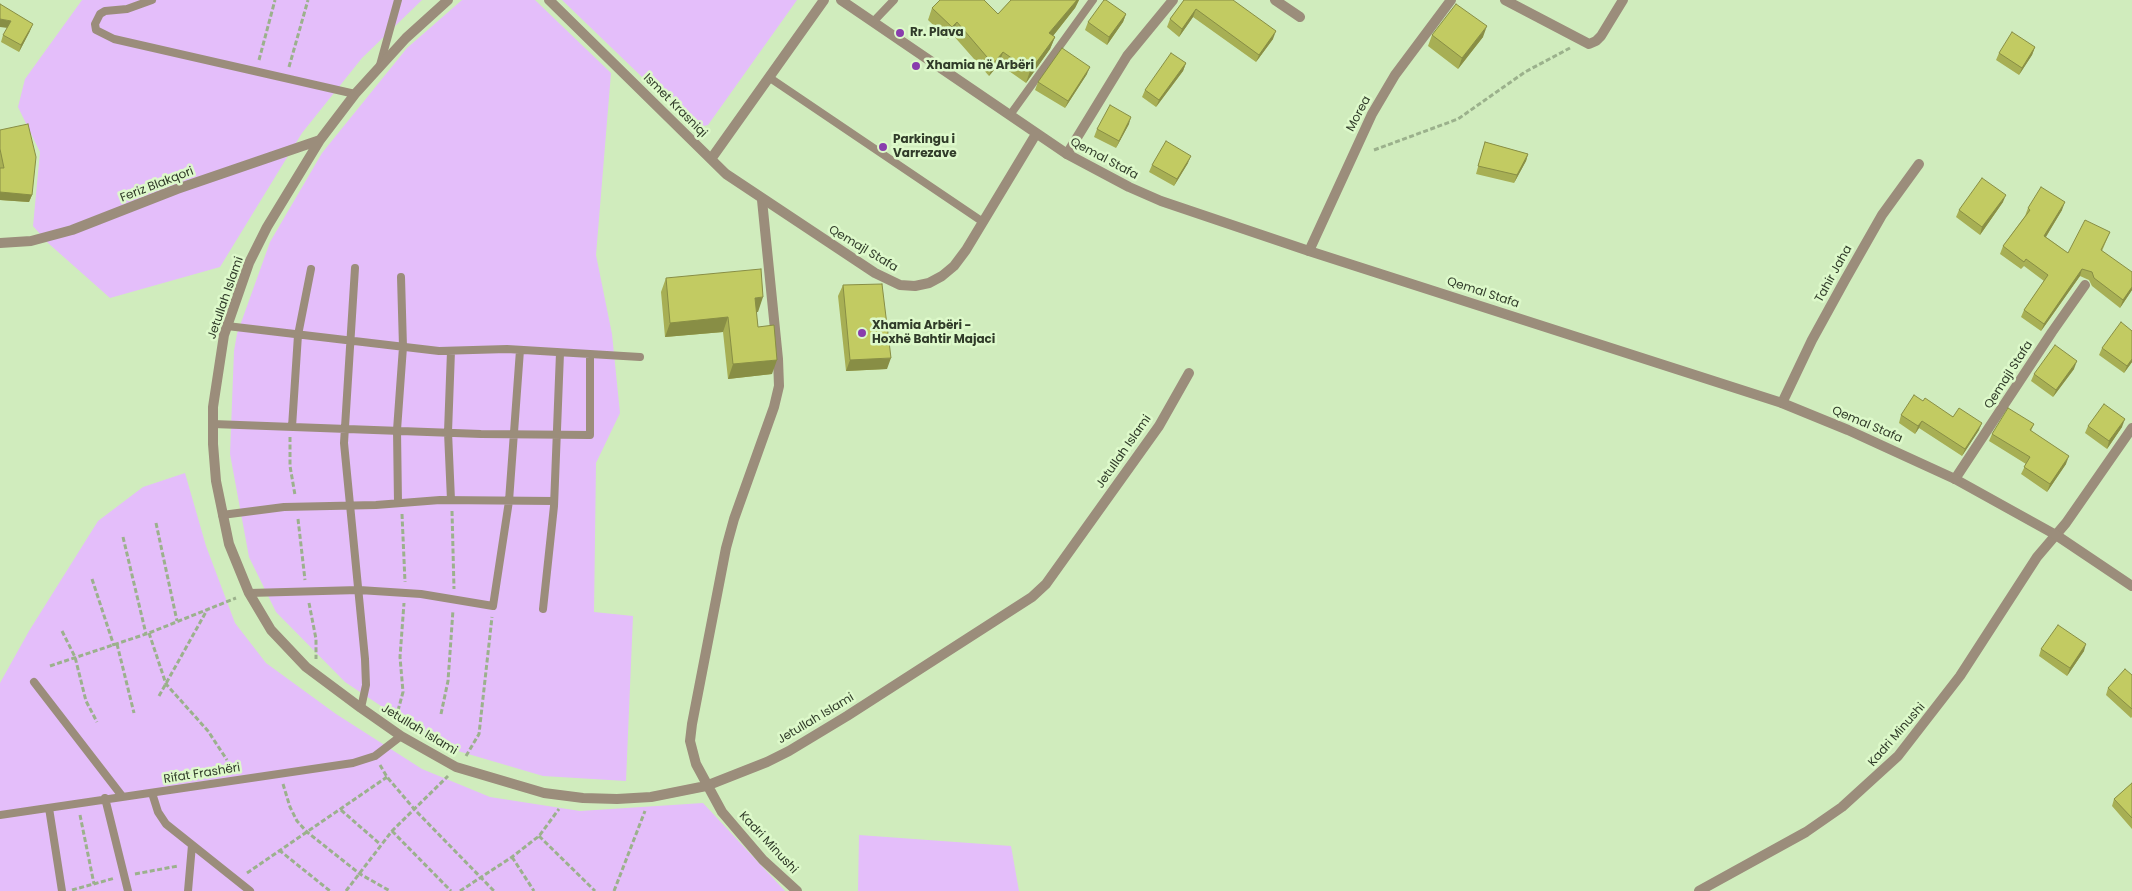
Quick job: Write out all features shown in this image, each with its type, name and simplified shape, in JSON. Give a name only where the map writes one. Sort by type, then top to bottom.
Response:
[{"type":"street","name":"Jetullah Islami","points":[[448,0],[380,65],[355,94],[320,140],[267,227],[249,263],[227,326],[218,372],[213,424],[216,481],[222,515],[238,571],[271,630],[284,646],[360,708],[401,736],[456,767],[515,786],[568,796],[618,799],[651,796],[706,786],[767,762],[788,751],[847,716],[1032,598],[1046,584],[1154,433],[1189,372]]},
{"type":"street","name":"Ismet Krasniqi","points":[[549,0],[711,160],[824,0]]},
{"type":"street","name":"Qemal Stafa","points":[[841,0],[1036,134],[1099,172],[1161,201],[1309,251],[1782,403],[1848,430],[1955,479],[2056,535],[2132,586]]},
{"type":"street","points":[[1068,154],[1127,56],[1173,0]]},
{"type":"street","points":[[1275,0],[1300,17]]},
{"type":"street","name":"Morea","points":[[1309,251],[1372,114],[1395,75],[1450,0]]},
{"type":"street","points":[[1505,0],[1582,42],[1590,44],[1596,41],[1623,0]]},
{"type":"street","name":"Qemajl Stafa","points":[[711,160],[732,179],[762,200],[875,273],[900,285],[915,286],[929,283],[942,276],[966,250],[1036,134]]},
{"type":"street","name":"Feriz Blakqori","points":[[0,243],[31,241],[72,230],[177,189],[320,140]]},
{"type":"street","name":"Tahir Jaha","points":[[1782,403],[1812,340],[1849,272],[1882,215],[1918,164]]},
{"type":"street","name":"Kadri Minushi","points":[[762,200],[779,386],[726,548],[690,741],[696,764],[706,786],[741,836],[797,891]]},
{"type":"street","name":"Qemajl Stafa","points":[[1955,479],[2085,285]]},
{"type":"street","points":[[2056,535],[2132,428]]},
{"type":"street","name":"Kadri Minushi","points":[[1699,891],[1806,832],[1842,807],[1898,756],[1960,676],[2036,557],[2056,535]]},
{"type":"lane","points":[[152,0],[127,9],[105,11],[100,14],[95,24],[96,30],[114,39],[355,94]]},
{"type":"lane","points":[[380,65],[398,0]]},
{"type":"lane","points":[[873,22],[894,0]]},
{"type":"lane","points":[[1010,116],[1093,0]]},
{"type":"lane","points":[[770,78],[984,222]]},
{"type":"lane","points":[[355,268],[349,340],[345,429],[366,685],[360,708]]},
{"type":"lane","points":[[292,427],[298,334],[311,269]]},
{"type":"lane","points":[[400,503],[398,430],[403,347],[401,277]]},
{"type":"lane","points":[[227,326],[451,351],[520,350],[640,357]]},
{"type":"lane","points":[[249,593],[359,590],[404,593],[493,606],[509,500],[520,350]]},
{"type":"lane","points":[[451,351],[448,432],[451,500]]},
{"type":"lane","points":[[543,608],[554,501],[560,352]]},
{"type":"lane","points":[[213,424],[514,434],[590,434],[590,354]]},
{"type":"lane","points":[[222,515],[297,507],[451,500],[554,501]]},
{"type":"lane","points":[[34,682],[122,796]]},
{"type":"lane","name":"Rifat Frashëri","points":[[0,815],[105,798],[152,793],[353,763],[375,756],[401,736]]},
{"type":"lane","points":[[152,793],[158,812],[166,824],[250,891]]},
{"type":"lane","points":[[105,798],[128,891]]},
{"type":"lane","points":[[49,808],[62,891]]},
{"type":"lane","points":[[188,891],[192,845]]},
{"type":"path","points":[[255,71],[275,0]]},
{"type":"path","points":[[286,77],[308,0]]},
{"type":"path","points":[[1374,150],[1458,118],[1526,72],[1582,42]]},
{"type":"path","points":[[292,427],[289,453],[306,590],[316,639],[316,674]]},
{"type":"path","points":[[390,729],[399,712],[403,692],[400,657],[404,593],[400,503]]},
{"type":"path","points":[[156,523],[177,621]]},
{"type":"path","points":[[123,537],[148,633],[166,684],[208,731],[228,760]]},
{"type":"path","points":[[92,579],[116,645],[134,713]]},
{"type":"path","points":[[50,666],[116,645],[249,593]]},
{"type":"path","points":[[346,891],[380,844],[472,750],[479,734],[493,606]]},
{"type":"path","points":[[159,696],[207,610]]},
{"type":"path","points":[[62,631],[75,657],[86,701],[96,722]]},
{"type":"path","points":[[375,756],[387,777],[415,810],[494,891]]},
{"type":"path","points":[[280,774],[290,806],[297,821],[307,832],[360,874],[390,891]]},
{"type":"path","points":[[238,882],[253,868],[387,777]]},
{"type":"path","points":[[460,891],[512,857],[539,836],[568,796]]},
{"type":"path","points":[[614,891],[651,796]]},
{"type":"path","points":[[77,803],[94,884]]},
{"type":"path","points":[[341,810],[359,828],[380,844]]},
{"type":"path","points":[[392,831],[451,891]]},
{"type":"path","points":[[539,836],[595,891]]},
{"type":"path","points":[[279,850],[330,891]]},
{"type":"path","points":[[512,857],[534,891]]},
{"type":"shaded area","points":[[82,0],[422,0],[362,58],[302,133],[220,267],[110,298],[48,243],[33,226],[40,152],[18,107],[25,79]]},
{"type":"shaded area","points":[[462,0],[535,0],[611,73],[596,255],[612,334],[620,413],[596,463],[594,612],[633,616],[626,781],[543,776],[441,746],[345,682],[276,612],[249,557],[230,454],[234,351],[237,334],[270,242],[322,153],[407,48]]},
{"type":"shaded area","points":[[562,0],[797,0],[708,125],[695,128]]},
{"type":"shaded area","points":[[185,473],[206,546],[235,623],[266,663],[336,714],[422,769],[490,797],[580,811],[703,803],[785,891],[0,891],[0,683],[29,631],[98,521],[143,487]]},
{"type":"shaded area","points":[[859,835],[1011,846],[1019,891],[858,891]]},
{"type":"building","points":[[940,0],[984,0],[998,14],[1011,0],[1077,0],[1049,33],[1055,37],[1030,71],[1003,52],[993,64],[957,22],[952,27],[932,8]]},
{"type":"building","points":[[1104,0],[1126,14],[1109,37],[1088,22]]},
{"type":"building","points":[[1184,0],[1233,0],[1276,31],[1259,55],[1196,9],[1182,29],[1170,19]]},
{"type":"building","points":[[0,4],[33,24],[21,45],[3,35],[11,21],[0,19]]},
{"type":"building","points":[[1456,4],[1487,26],[1462,58],[1432,35]]},
{"type":"building","points":[[2012,32],[2035,47],[2022,68],[1999,53]]},
{"type":"building","points":[[1062,48],[1090,67],[1068,101],[1038,82]]},
{"type":"building","points":[[1171,53],[1186,63],[1159,100],[1145,90]]},
{"type":"building","points":[[1110,105],[1131,117],[1119,141],[1097,129]]},
{"type":"building","points":[[28,124],[36,157],[32,195],[0,192],[0,168],[4,168],[0,149],[0,130]]},
{"type":"building","points":[[1166,141],[1191,156],[1177,179],[1152,165]]},
{"type":"building","points":[[1485,142],[1528,154],[1517,175],[1478,166]]},
{"type":"building","points":[[1982,178],[2006,195],[1982,227],[1959,210]]},
{"type":"building","points":[[2041,187],[2065,202],[2044,236],[2068,253],[2085,220],[2110,232],[2101,250],[2132,272],[2132,287],[2123,300],[2094,278],[2092,272],[2082,269],[2044,324],[2024,310],[2048,275],[2026,259],[2024,262],[2003,246],[2030,210],[2028,208]]},
{"type":"building","points":[[761,269],[763,297],[755,298],[758,327],[774,325],[777,360],[733,364],[728,317],[670,323],[666,278]]},
{"type":"building","name":"Xhamia Arbëri - Hoxhë Bahtir Majaci","points":[[882,284],[891,358],[850,360],[843,285]]},
{"type":"building","points":[[2121,322],[2132,331],[2132,359],[2127,366],[2102,348]]},
{"type":"building","points":[[2055,345],[2077,361],[2056,390],[2034,374]]},
{"type":"building","points":[[1914,395],[1923,401],[1925,398],[1953,417],[1959,408],[1982,423],[1965,449],[1922,421],[1918,426],[1901,415]]},
{"type":"building","points":[[2104,404],[2125,419],[2109,441],[2088,426]]},
{"type":"building","points":[[2008,408],[2034,424],[2030,430],[2069,456],[2050,484],[2024,467],[2030,457],[1992,434]]},
{"type":"building","points":[[2058,625],[2086,644],[2070,668],[2041,649]]},
{"type":"building","points":[[2125,669],[2132,675],[2132,709],[2108,688]]},
{"type":"building","points":[[2132,783],[2132,818],[2114,799]]},
{"type":"place","name":"Rr. Plava","points":[[900,33]]},
{"type":"place","name":"Xhamia në Arbëri","points":[[916,66]]},
{"type":"place","name":"Parkingu i Varrezave","points":[[883,147]]},
{"type":"place","name":"Xhamia Arbëri - Hoxhë Bahtir Majaci","points":[[862,333]]}]
